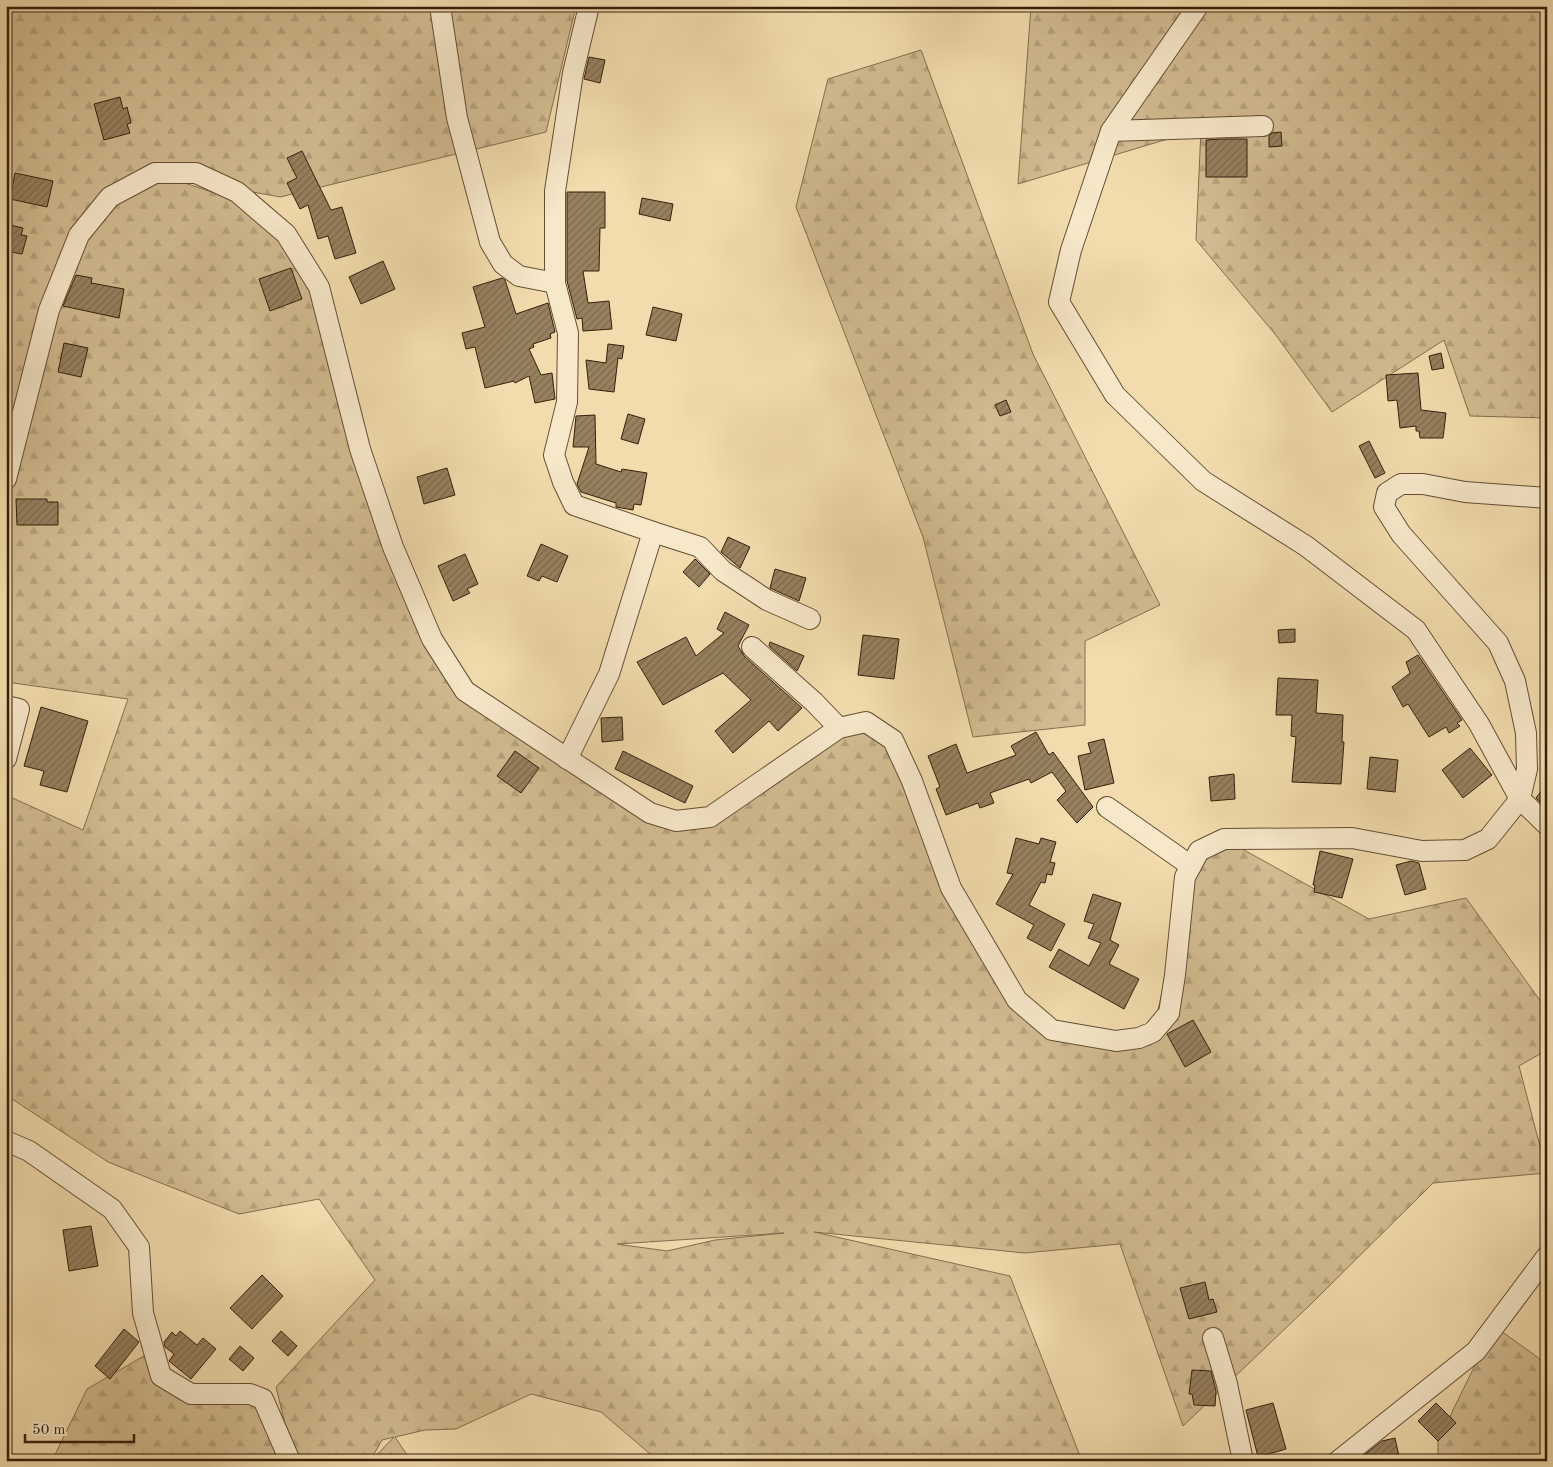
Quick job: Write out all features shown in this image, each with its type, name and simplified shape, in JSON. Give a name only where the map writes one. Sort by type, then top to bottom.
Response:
[{"type":"street","points":[[440,6],[457,118],[490,242],[503,264],[519,276],[555,283]]},
{"type":"street","points":[[589,6],[573,73],[556,183],[555,283],[568,333],[567,402],[554,455],[563,482],[574,505],[700,547],[722,571],[766,600],[810,619]]},
{"type":"street","points":[[1198,6],[1111,131],[1071,250],[1060,302],[1115,395],[1203,480],[1306,546],[1416,630],[1479,724],[1520,799],[1547,826]]},
{"type":"street","points":[[1111,131],[1263,126]]},
{"type":"street","points":[[6,479],[49,310],[79,235],[110,197],[155,173],[196,173],[237,192],[286,234],[319,288],[360,449],[393,547],[432,639],[465,691],[650,813],[676,821],[710,816],[839,728],[866,722],[893,740],[912,781],[951,888],[1016,1000],[1052,1030],[1116,1041],[1139,1038],[1153,1032],[1169,1013],[1175,975],[1185,877],[1200,851],[1224,839],[1352,838],[1422,851],[1465,850],[1488,839],[1520,799],[1527,769],[1526,733],[1515,681],[1498,644],[1401,534],[1384,507],[1387,493],[1400,484],[1424,484],[1465,492],[1547,498]]},
{"type":"street","points":[[567,759],[609,674],[654,532]]},
{"type":"street","points":[[752,647],[814,702],[839,728]]},
{"type":"street","points":[[6,706],[19,709],[6,759]]},
{"type":"street","points":[[1107,808],[1191,866]]},
{"type":"street","points":[[6,1141],[28,1150],[112,1210],[139,1247],[143,1313],[161,1376],[191,1394],[250,1394],[263,1399],[290,1461]]},
{"type":"street","points":[[1338,1461],[1476,1351],[1547,1256]]},
{"type":"street","points":[[1213,1338],[1227,1384],[1242,1461]]},
{"type":"green space","points":[[6,6],[576,6],[546,132],[280,197],[160,175],[252,205],[319,287],[401,567],[465,691],[650,813],[710,816],[839,728],[882,733],[1002,975],[1052,1030],[1153,1032],[1191,866],[1224,839],[1369,919],[1466,898],[1547,1010],[1547,1050],[1519,1066],[1547,1173],[1433,1183],[1310,1305],[1183,1426],[1120,1244],[1025,1253],[814,1232],[1010,1276],[1082,1461],[661,1461],[656,1459],[601,1412],[531,1394],[456,1429],[425,1430],[395,1437],[411,1461],[371,1461],[394,1437],[382,1440],[370,1461],[294,1461],[276,1387],[375,1280],[319,1199],[239,1214],[108,1162],[6,1095],[6,795],[83,830],[128,699],[6,682]],"holes":[[[784,1233],[715,1240],[667,1251],[617,1244]]]},
{"type":"green space","points":[[1031,6],[1547,6],[1547,418],[1470,416],[1444,340],[1332,412],[1275,334],[1196,240],[1201,129],[1018,184]]},
{"type":"green space","points":[[921,50],[1033,354],[1160,605],[1085,641],[1085,725],[973,737],[923,537],[796,207],[828,79]]},
{"type":"green space","points":[[1494,1326],[1547,1364],[1547,1461],[1438,1461],[1438,1441]]},
{"type":"green space","points":[[154,1350],[161,1376],[219,1394],[250,1394],[280,1461],[52,1461],[87,1389]]},
{"type":"building","points":[[589,57],[605,60],[600,83],[584,79]]},
{"type":"building","points":[[120,97],[123,109],[127,107],[131,123],[127,124],[130,133],[104,140],[94,104]]},
{"type":"building","points":[[1281,132],[1282,146],[1269,147],[1269,136],[1272,133]]},
{"type":"building","points":[[1247,139],[1247,177],[1206,177],[1206,140]]},
{"type":"building","points":[[302,151],[331,210],[342,207],[356,253],[335,259],[328,236],[318,239],[308,205],[300,209],[287,183],[297,178],[287,158]]},
{"type":"building","points":[[15,173],[53,181],[47,207],[10,199]]},
{"type":"building","points":[[567,192],[605,192],[605,228],[600,228],[599,271],[583,271],[588,303],[609,301],[612,329],[583,331],[582,318],[577,319],[567,281]]},
{"type":"building","points":[[642,198],[673,204],[670,221],[639,214]]},
{"type":"building","points":[[6,224],[23,228],[21,235],[27,236],[22,254],[6,251]]},
{"type":"building","points":[[383,261],[395,289],[361,304],[349,277]]},
{"type":"building","points":[[291,268],[302,299],[270,311],[259,279]]},
{"type":"building","points":[[76,275],[92,278],[91,283],[124,289],[119,318],[63,306]]},
{"type":"building","points":[[502,278],[505,280],[516,314],[548,303],[555,332],[550,334],[551,338],[533,344],[534,347],[529,349],[541,375],[552,373],[555,399],[535,403],[529,376],[515,383],[514,381],[485,388],[475,347],[466,349],[462,333],[485,327],[473,287]]},
{"type":"building","points":[[653,307],[682,314],[676,341],[646,335]]},
{"type":"building","points":[[64,343],[88,348],[81,377],[58,372]]},
{"type":"building","points":[[608,344],[624,346],[622,359],[618,358],[614,392],[589,389],[586,360],[606,363]]},
{"type":"building","points":[[1441,353],[1444,368],[1432,370],[1429,356]]},
{"type":"building","points":[[1418,373],[1421,410],[1446,413],[1443,438],[1420,438],[1419,431],[1416,431],[1416,426],[1400,428],[1397,400],[1388,401],[1386,375]]},
{"type":"building","points":[[1006,400],[1011,412],[1000,416],[995,405]]},
{"type":"building","points":[[628,414],[645,419],[638,444],[621,439]]},
{"type":"building","points":[[595,415],[596,464],[621,472],[622,469],[647,473],[641,505],[634,504],[633,510],[616,507],[616,503],[581,492],[577,484],[589,447],[573,447],[576,416]]},
{"type":"building","points":[[1369,441],[1385,473],[1375,478],[1359,446]]},
{"type":"building","points":[[447,468],[455,495],[424,504],[417,477]]},
{"type":"building","points":[[16,499],[47,499],[47,502],[58,502],[58,525],[17,525]]},
{"type":"building","points":[[728,537],[750,547],[740,568],[721,552]]},
{"type":"building","points":[[541,544],[568,556],[557,582],[542,576],[539,581],[527,576]]},
{"type":"building","points":[[465,554],[478,584],[467,589],[470,593],[453,601],[438,566]]},
{"type":"building","points":[[695,559],[710,574],[699,587],[683,572]]},
{"type":"building","points":[[775,569],[806,578],[799,601],[770,588]]},
{"type":"building","points":[[725,612],[749,625],[738,646],[744,656],[802,708],[778,731],[769,721],[733,753],[715,731],[751,700],[723,673],[663,705],[637,662],[686,637],[696,656],[724,633],[717,629]]},
{"type":"building","points":[[1295,629],[1295,642],[1279,643],[1278,630]]},
{"type":"building","points":[[863,635],[899,639],[894,679],[858,675]]},
{"type":"building","points":[[770,642],[804,656],[797,671],[769,646]]},
{"type":"building","points":[[1418,655],[1462,720],[1457,723],[1460,726],[1449,733],[1446,727],[1429,737],[1408,704],[1403,707],[1392,687],[1410,673],[1406,662]]},
{"type":"building","points":[[1278,678],[1318,680],[1316,713],[1343,715],[1342,742],[1344,742],[1341,784],[1292,782],[1296,737],[1291,736],[1292,715],[1276,715]]},
{"type":"building","points":[[41,707],[88,721],[67,792],[40,785],[44,771],[24,766]]},
{"type":"building","points":[[622,717],[623,740],[602,742],[601,718]]},
{"type":"building","points":[[1036,732],[1049,755],[1053,752],[1093,807],[1077,823],[1057,800],[1066,791],[1052,772],[1031,783],[1029,779],[990,793],[994,803],[980,808],[978,803],[946,815],[936,789],[940,787],[928,756],[956,744],[967,773],[1016,755],[1011,746]]},
{"type":"building","points":[[1104,739],[1114,783],[1085,790],[1078,756],[1091,753],[1088,743]]},
{"type":"building","points":[[1470,748],[1492,775],[1463,798],[1442,770]]},
{"type":"building","points":[[515,751],[539,768],[521,793],[497,776]]},
{"type":"building","points":[[623,751],[693,786],[685,803],[615,769]]},
{"type":"building","points":[[1370,757],[1398,760],[1395,792],[1367,789]]},
{"type":"building","points":[[1234,774],[1235,799],[1211,801],[1209,777]]},
{"type":"building","points":[[1547,783],[1547,808],[1536,798]]},
{"type":"building","points":[[1016,838],[1039,844],[1041,838],[1056,842],[1050,862],[1055,863],[1052,875],[1047,874],[1045,883],[1041,882],[1029,905],[1065,924],[1051,951],[1027,938],[1034,925],[996,904],[1013,874],[1007,873]]},
{"type":"building","points":[[1320,851],[1353,859],[1342,898],[1314,892],[1315,885],[1313,885]]},
{"type":"building","points":[[1411,861],[1419,863],[1426,889],[1405,895],[1396,865]]},
{"type":"building","points":[[1093,894],[1121,903],[1110,940],[1119,945],[1109,964],[1139,979],[1124,1009],[1049,967],[1059,949],[1089,966],[1101,943],[1088,938],[1094,924],[1084,921]]},
{"type":"building","points":[[1193,1020],[1211,1052],[1185,1067],[1167,1034]]},
{"type":"building","points":[[91,1226],[98,1266],[69,1271],[63,1230]]},
{"type":"building","points":[[262,1275],[283,1296],[252,1329],[230,1308]]},
{"type":"building","points":[[1205,1282],[1209,1300],[1213,1299],[1217,1312],[1189,1319],[1180,1288]]},
{"type":"building","points":[[124,1329],[139,1342],[110,1379],[95,1366]]},
{"type":"building","points":[[180,1331],[197,1345],[203,1338],[216,1349],[191,1379],[169,1361],[174,1354],[165,1347],[164,1342],[172,1332],[176,1336]]},
{"type":"building","points":[[281,1331],[297,1346],[288,1356],[272,1341]]},
{"type":"building","points":[[240,1346],[254,1358],[243,1371],[229,1359]]},
{"type":"building","points":[[1192,1370],[1211,1371],[1216,1391],[1215,1406],[1194,1405],[1192,1394],[1189,1394]]},
{"type":"building","points":[[1273,1403],[1286,1449],[1258,1457],[1246,1410]]},
{"type":"building","points":[[1436,1403],[1456,1423],[1438,1441],[1418,1421]]},
{"type":"building","points":[[1395,1438],[1400,1461],[1364,1461],[1363,1456],[1382,1441]]}]
